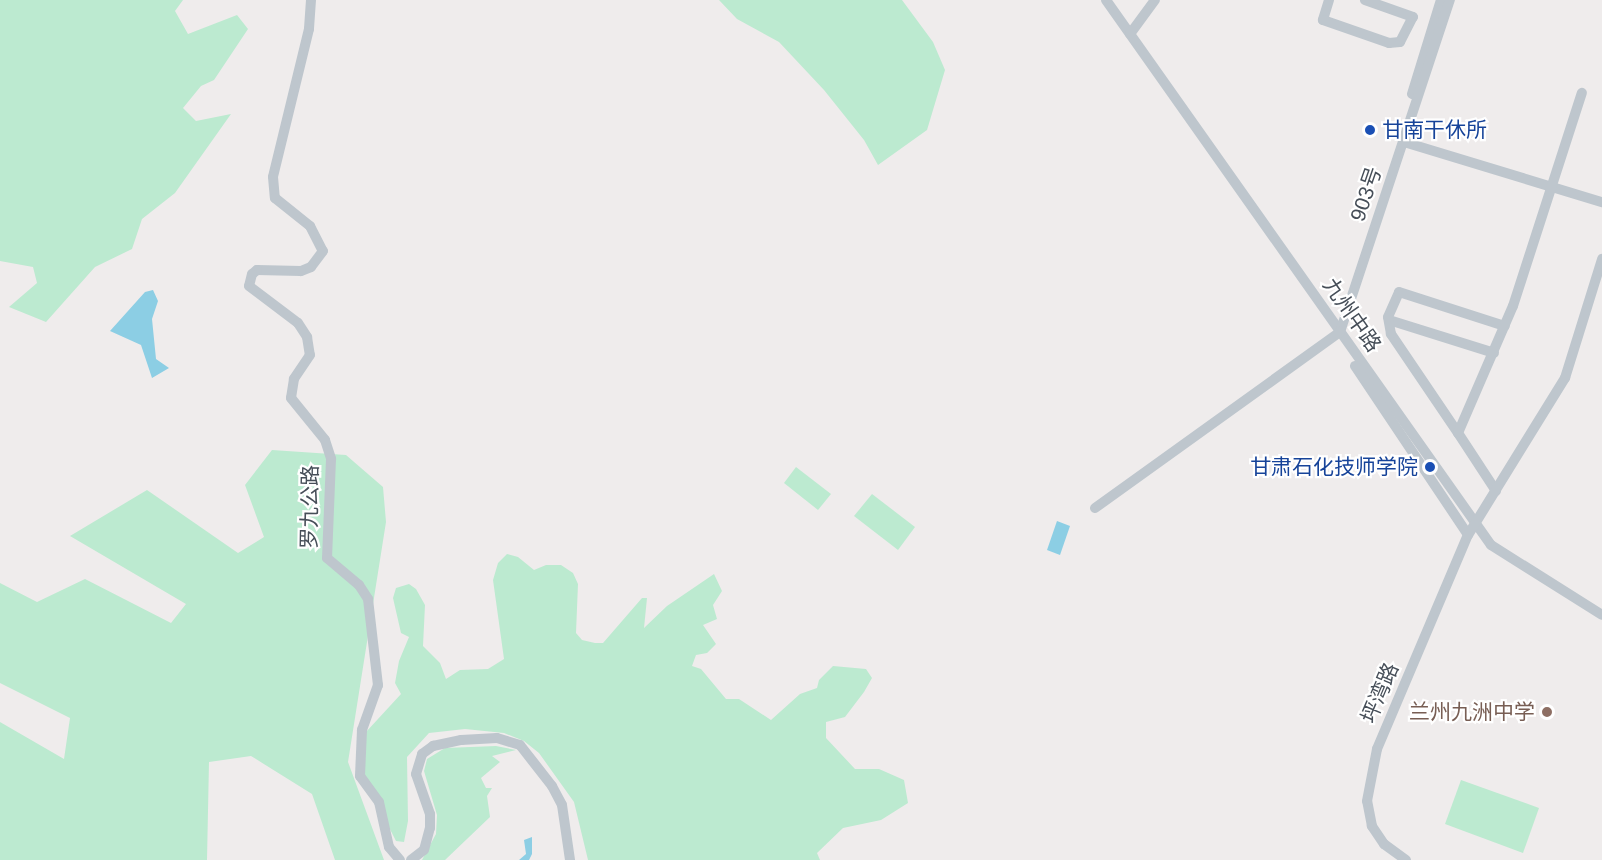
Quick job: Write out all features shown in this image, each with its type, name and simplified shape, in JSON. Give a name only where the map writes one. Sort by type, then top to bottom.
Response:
[{"type":"street","name":"罗九公路","points":[[311,0],[309,29],[273,177],[275,198],[310,226],[323,251],[311,267],[301,271],[257,270],[252,274],[249,286],[298,323],[307,337],[310,355],[294,379],[291,398],[325,440],[331,459],[327,558],[359,585],[368,599],[378,686],[362,730],[360,776],[379,802],[389,847],[400,860]]},
{"type":"street","points":[[1100,0],[1335,330],[1468,535]]},
{"type":"street","name":"九州中路","points":[[1106,0],[1335,330],[1496,551],[1602,615]]},
{"type":"street","points":[[1130,33],[1155,0]]},
{"type":"street","points":[[1329,0],[1323,20],[1389,43],[1400,42],[1413,17],[1365,0]]},
{"type":"street","points":[[1095,508],[1335,330],[1436,30],[1441,0]]},
{"type":"street","name":"903号","points":[[1335,330],[1394,172],[1436,30],[1450,0]]},
{"type":"street","points":[[1411,22],[1436,30]]},
{"type":"street","points":[[1458,433],[1505,326],[1582,93]]},
{"type":"street","points":[[1404,142],[1602,202]]},
{"type":"street","name":"坪湾路","points":[[1406,860],[1384,844],[1372,826],[1367,801],[1371,774],[1468,535],[1564,378],[1602,259]]},
{"type":"street","points":[[1496,491],[1391,334],[1389,320],[1399,291],[1505,326]]},
{"type":"street","points":[[1389,320],[1494,353]]},
{"type":"street","points":[[411,860],[424,850],[430,828],[430,814],[416,774],[422,754],[433,746],[451,742],[497,738],[520,745],[552,786],[562,805],[570,860]]},
{"type":"green space","points":[[0,0],[183,0],[175,11],[188,34],[237,15],[248,29],[214,80],[201,86],[183,108],[196,121],[231,114],[175,193],[142,219],[132,249],[95,267],[46,322],[9,307],[37,283],[33,267],[0,261]]},
{"type":"green space","points":[[719,0],[902,0],[933,42],[945,70],[927,130],[878,165],[864,140],[824,90],[779,42],[737,19]]},
{"type":"green space","points":[[272,450],[346,455],[383,487],[386,522],[348,762],[384,860],[335,860],[312,794],[251,756],[209,762],[207,860],[0,860],[0,722],[64,759],[70,718],[0,683],[0,583],[37,602],[85,579],[171,623],[186,604],[70,536],[147,490],[238,553],[264,537],[245,485]]},
{"type":"green space","points":[[796,467],[831,494],[818,510],[784,483]]},
{"type":"green space","points":[[872,494],[915,527],[898,550],[854,516]]},
{"type":"green space","points":[[507,554],[518,557],[534,570],[546,565],[561,565],[573,573],[578,584],[576,633],[582,640],[595,643],[603,643],[642,598],[647,598],[644,628],[667,606],[714,574],[722,591],[713,605],[717,619],[703,625],[716,644],[707,653],[696,655],[692,666],[701,669],[726,699],[739,699],[771,720],[800,694],[817,688],[819,680],[833,666],[866,669],[872,678],[864,692],[845,717],[826,722],[826,738],[855,769],[879,769],[904,780],[908,803],[881,820],[843,828],[817,853],[820,860],[588,860],[574,802],[539,753],[524,741],[504,733],[465,729],[429,733],[407,757],[408,821],[404,842],[396,841],[363,776],[366,732],[401,694],[395,683],[399,661],[409,637],[401,633],[393,598],[396,588],[409,584],[416,589],[425,605],[423,646],[440,663],[446,679],[460,670],[488,669],[504,659],[493,580],[498,563]]},
{"type":"green space","points":[[496,746],[516,750],[492,756],[500,762],[481,778],[486,788],[492,788],[487,796],[490,817],[445,860],[422,860],[436,834],[437,815],[424,771],[427,759],[445,748]]},
{"type":"green space","points":[[1461,780],[1539,808],[1523,853],[1445,824]]},
{"type":"water","points":[[153,290],[158,301],[152,319],[156,359],[169,368],[152,378],[141,345],[110,331],[145,292]]},
{"type":"water","points":[[1057,521],[1070,526],[1060,555],[1047,550]]},
{"type":"water","points":[[532,837],[532,854],[529,860],[519,860],[526,854],[524,840]]},
{"type":"place","name":"甘南干休所","points":[[1370,130]]},
{"type":"place","name":"甘肃石化技师学院","points":[[1430,467]]},
{"type":"place","name":"兰州九洲中学","points":[[1547,712]]}]
